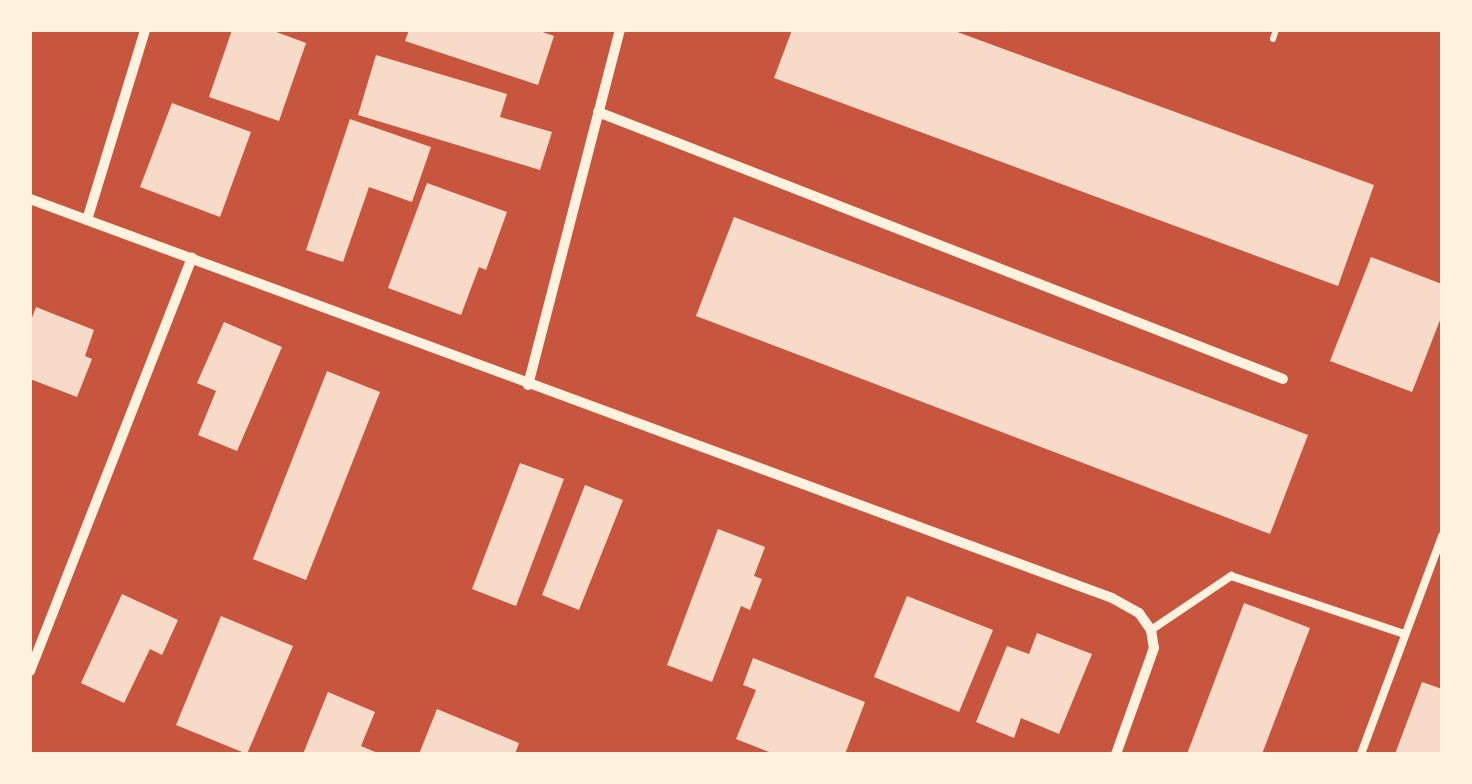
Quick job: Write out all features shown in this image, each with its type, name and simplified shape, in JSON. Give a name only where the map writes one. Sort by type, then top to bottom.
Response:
[{"type":"street","points":[[87,220],[146,30]]},
{"type":"street","points":[[528,385],[620,30]]},
{"type":"street","points":[[598,112],[1283,379]]},
{"type":"street","points":[[30,199],[1112,598],[1139,613],[1150,630],[1150,667],[1116,754]]},
{"type":"street","points":[[30,672],[192,258]]},
{"type":"lane","points":[[1361,754],[1442,536]]},
{"type":"lane","points":[[1150,630],[1231,576],[1404,634]]},
{"type":"path","points":[[1272,39],[1276,30]]},
{"type":"building","points":[[232,30],[271,30],[306,43],[279,121],[209,97]]},
{"type":"building","points":[[409,30],[537,30],[554,36],[538,85],[405,41]]},
{"type":"building","points":[[792,30],[952,30],[1374,185],[1338,286],[774,78]]},
{"type":"building","points":[[376,55],[507,94],[500,117],[552,132],[540,170],[358,115]]},
{"type":"building","points":[[172,103],[251,132],[220,217],[140,187]]},
{"type":"building","points":[[350,119],[431,147],[412,202],[369,187],[343,262],[306,250]]},
{"type":"building","points":[[427,183],[507,212],[486,270],[479,267],[461,315],[388,288]]},
{"type":"building","points":[[734,217],[1308,435],[1270,534],[696,316]]},
{"type":"building","points":[[1371,257],[1442,284],[1442,315],[1412,392],[1330,361]]},
{"type":"building","points":[[36,307],[94,330],[85,356],[92,359],[77,397],[30,379],[30,323]]},
{"type":"building","points":[[224,322],[282,347],[237,451],[198,435],[216,391],[197,383]]},
{"type":"building","points":[[327,371],[380,392],[306,580],[253,559]]},
{"type":"building","points":[[520,463],[564,479],[516,606],[472,589]]},
{"type":"building","points":[[585,485],[623,500],[579,610],[542,595]]},
{"type":"building","points":[[718,529],[765,547],[754,576],[762,579],[750,610],[741,606],[712,682],[667,665]]},
{"type":"building","points":[[122,594],[178,620],[162,655],[150,649],[124,703],[81,683]]},
{"type":"building","points":[[907,596],[993,630],[959,712],[874,677]]},
{"type":"building","points":[[1244,603],[1310,628],[1262,754],[1187,754]]},
{"type":"building","points":[[221,616],[293,646],[247,754],[176,725]]},
{"type":"building","points":[[1037,633],[1092,654],[1059,734],[1021,718],[1014,738],[976,722],[1007,646],[1029,654]]},
{"type":"building","points":[[753,658],[865,702],[845,754],[774,754],[736,739],[756,690],[743,685]]},
{"type":"building","points":[[1422,682],[1442,689],[1442,754],[1395,754]]},
{"type":"building","points":[[328,692],[375,712],[361,746],[380,754],[303,754]]},
{"type":"building","points":[[437,709],[519,743],[515,754],[419,754]]}]
